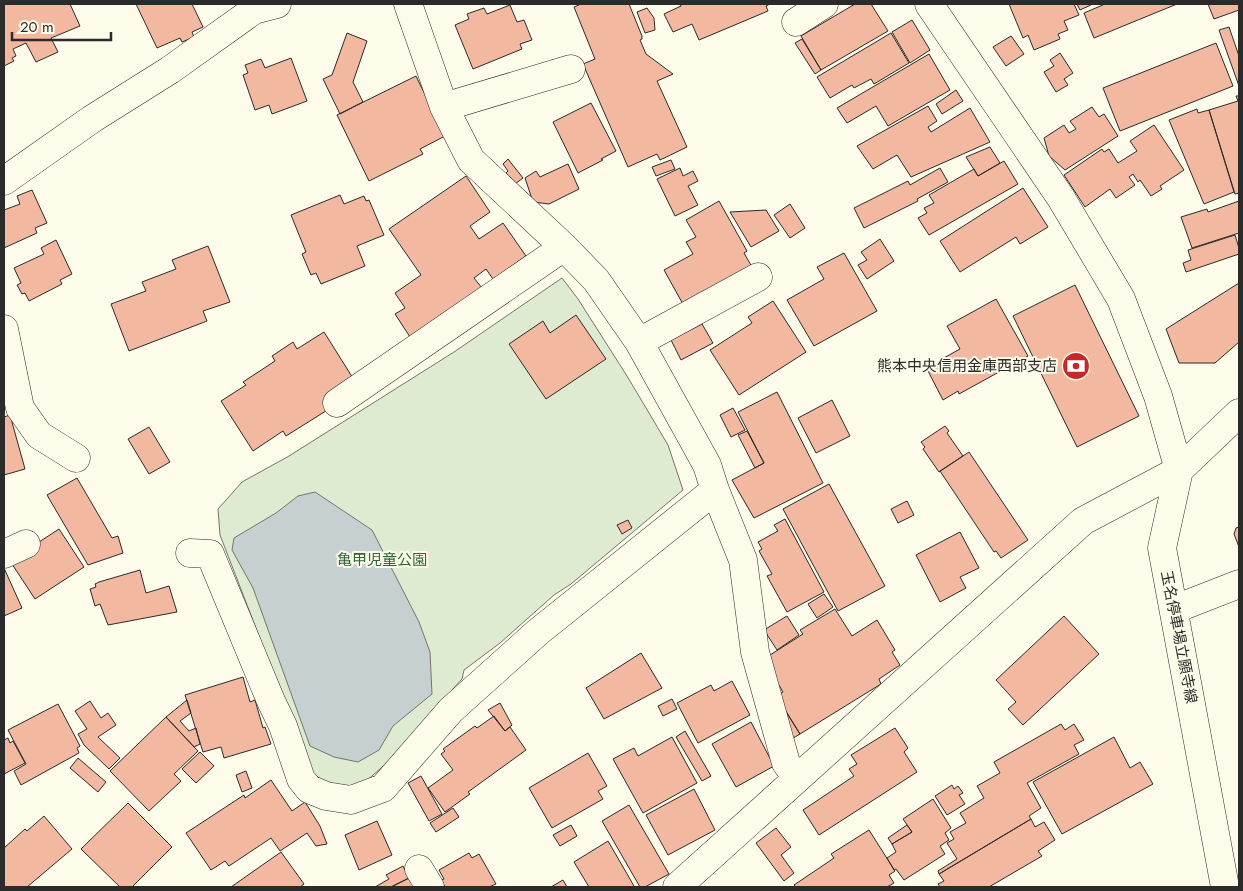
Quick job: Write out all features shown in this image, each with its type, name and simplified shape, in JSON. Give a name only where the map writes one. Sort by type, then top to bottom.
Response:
[{"type":"street","points":[[4,181],[92,119],[170,70],[254,10],[277,4]]},
{"type":"street","points":[[408,4],[444,106],[471,160],[564,247],[596,280],[639,342],[707,465],[743,560],[755,652],[786,763],[797,778]]},
{"type":"street","points":[[796,22],[824,4]]},
{"type":"street","points":[[928,4],[1061,198],[1121,300],[1158,396],[1179,470]]},
{"type":"street","points":[[444,106],[572,68]]},
{"type":"street","points":[[337,403],[564,247]]},
{"type":"street","points":[[639,342],[758,277]]},
{"type":"street","points":[[4,329],[20,408],[39,435],[76,458]]},
{"type":"street","points":[[677,887],[1084,521],[1179,470],[1239,412]]},
{"type":"street","name":"玉名停車場立願寺線","points":[[1179,470],[1162,548],[1175,609],[1225,887]]},
{"type":"street","points":[[190,553],[210,554],[283,726],[301,779],[309,790],[326,796],[351,800],[383,788],[451,710],[538,632],[715,490]]},
{"type":"street","points":[[1175,609],[1239,584]]},
{"type":"green space","name":"亀甲児童公園","points":[[562,278],[578,299],[627,376],[668,445],[683,490],[571,584],[554,595],[500,643],[464,670],[462,679],[452,690],[432,720],[402,750],[358,788],[325,782],[312,773],[220,535],[218,509],[242,482],[289,456],[454,352]]},
{"type":"shaded area","points":[[315,492],[372,530],[419,622],[430,652],[432,694],[393,726],[379,750],[358,762],[334,757],[310,746],[253,588],[232,550],[234,538],[276,513],[298,496]]},
{"type":"building","points":[[4,4],[70,4],[80,26],[51,38],[58,52],[36,62],[26,43],[13,49],[16,56],[12,58],[14,61],[4,66]]},
{"type":"building","points":[[136,4],[192,4],[203,27],[192,32],[194,37],[182,42],[180,38],[157,48]]},
{"type":"building","points":[[581,4],[629,4],[642,36],[640,40],[646,54],[673,74],[657,81],[687,147],[660,160],[657,154],[628,167],[583,64],[595,59],[574,7]]},
{"type":"building","points":[[680,4],[770,4],[766,6],[768,11],[699,40],[692,24],[673,32],[664,14],[681,6]]},
{"type":"building","points":[[855,4],[871,4],[888,31],[821,70],[801,36]]},
{"type":"building","points":[[1009,4],[1074,4],[1079,15],[1064,21],[1068,30],[1058,34],[1060,39],[1034,50],[1028,35],[1023,38]]},
{"type":"building","points":[[1077,4],[1093,4],[1080,10]]},
{"type":"building","points":[[1105,4],[1177,4],[1094,38],[1084,13]]},
{"type":"building","points":[[1208,4],[1239,4],[1239,10],[1214,19]]},
{"type":"building","points":[[510,5],[517,22],[524,20],[532,40],[520,44],[522,49],[473,69],[455,25],[469,19],[467,14],[484,8],[487,14]]},
{"type":"building","points":[[647,8],[654,18],[655,30],[645,33],[637,12]]},
{"type":"building","points":[[912,20],[930,50],[910,63],[892,32]]},
{"type":"building","points":[[1229,27],[1239,56],[1239,86],[1219,30]]},
{"type":"building","points":[[347,33],[367,41],[353,82],[363,102],[340,114],[323,79],[332,75]]},
{"type":"building","points":[[891,33],[909,63],[874,84],[871,79],[854,88],[852,85],[830,98],[817,77]]},
{"type":"building","points":[[1011,36],[1024,54],[1006,66],[993,47]]},
{"type":"building","points":[[802,39],[821,70],[815,74],[795,43]]},
{"type":"building","points":[[1216,43],[1233,86],[1120,131],[1103,88]]},
{"type":"building","points":[[1060,53],[1073,73],[1064,79],[1068,85],[1056,92],[1044,72],[1054,66],[1050,60]]},
{"type":"building","points":[[929,54],[950,90],[888,126],[876,106],[847,123],[837,108]]},
{"type":"building","points":[[291,58],[307,101],[272,114],[269,105],[255,110],[243,75],[248,73],[245,65],[261,59],[265,68]]},
{"type":"building","points":[[416,76],[445,136],[420,149],[423,154],[369,181],[337,115]]},
{"type":"building","points":[[956,90],[963,101],[942,114],[936,104]]},
{"type":"building","points":[[1236,96],[1239,96],[1239,193],[1235,194],[1209,110],[1238,101]]},
{"type":"building","points":[[591,103],[616,151],[578,173],[553,122]]},
{"type":"building","points":[[928,106],[937,121],[928,127],[931,132],[970,108],[990,142],[911,177],[897,155],[873,169],[857,146]]},
{"type":"building","points":[[1092,107],[1099,117],[1104,114],[1118,136],[1065,170],[1049,156],[1044,138],[1064,125],[1069,133],[1076,129],[1070,121]]},
{"type":"building","points":[[1197,109],[1198,113],[1209,110],[1234,192],[1204,204],[1169,120]]},
{"type":"building","points":[[1154,125],[1184,170],[1160,186],[1162,189],[1151,196],[1140,180],[1138,182],[1133,174],[1129,177],[1135,185],[1116,198],[1110,189],[1085,207],[1064,175],[1102,149],[1104,152],[1109,149],[1118,163],[1137,151],[1130,141]]},
{"type":"building","points":[[990,147],[1000,163],[978,176],[966,157]]},
{"type":"building","points":[[508,159],[523,178],[515,184],[506,173],[508,171],[503,164]]},
{"type":"building","points":[[671,160],[675,169],[656,176],[652,167]]},
{"type":"building","points":[[1004,161],[1018,184],[929,235],[918,218],[927,213],[924,208],[934,203],[929,195],[974,169],[978,176]]},
{"type":"building","points":[[568,164],[579,189],[549,204],[533,202],[525,178],[536,171],[540,177]]},
{"type":"building","points":[[680,168],[683,176],[693,171],[698,181],[688,186],[698,205],[675,216],[657,179]]},
{"type":"building","points":[[940,168],[948,182],[917,199],[918,201],[864,228],[854,208],[908,181],[910,185]]},
{"type":"building","points":[[466,176],[490,212],[470,226],[479,239],[503,223],[526,256],[493,279],[486,269],[474,278],[482,288],[410,337],[395,314],[405,308],[395,293],[421,275],[389,229]]},
{"type":"building","points":[[1023,188],[1048,227],[1020,244],[1016,237],[960,272],[940,241]]},
{"type":"building","points":[[32,190],[47,223],[35,228],[37,233],[4,248],[4,210],[20,204],[17,196]]},
{"type":"building","points":[[340,195],[344,204],[364,196],[366,201],[369,200],[384,235],[357,246],[365,266],[321,284],[316,273],[311,275],[302,254],[306,252],[291,215]]},
{"type":"building","points":[[719,201],[747,251],[744,253],[752,267],[684,306],[664,270],[693,254],[686,242],[696,237],[686,220]]},
{"type":"building","points":[[1239,201],[1239,233],[1192,248],[1181,217],[1207,209],[1208,212]]},
{"type":"building","points":[[790,204],[805,228],[790,238],[774,215]]},
{"type":"building","points":[[766,210],[779,231],[751,247],[730,212]]},
{"type":"building","points":[[1235,235],[1239,254],[1186,272],[1183,263],[1191,260],[1188,250]]},
{"type":"building","points":[[880,239],[894,261],[867,279],[858,265],[867,260],[861,252]]},
{"type":"building","points":[[56,240],[72,274],[60,280],[62,284],[29,301],[25,293],[22,294],[17,285],[21,283],[14,268],[44,254],[41,248]]},
{"type":"building","points":[[208,246],[230,302],[203,311],[207,321],[129,351],[111,304],[146,291],[142,282],[176,269],[172,260]]},
{"type":"building","points":[[844,253],[877,311],[814,346],[787,300],[824,279],[817,267]]},
{"type":"building","points":[[1239,283],[1239,342],[1215,363],[1179,363],[1166,329]]},
{"type":"building","name":"熊本中央信用金庫西部支店","points":[[1075,285],[1139,416],[1077,447],[1013,316]]},
{"type":"building","points":[[996,299],[1028,356],[959,394],[958,391],[943,400],[928,371],[942,363],[940,360],[960,349],[947,326]]},
{"type":"building","points":[[773,301],[806,352],[739,395],[710,350],[752,323],[748,317]]},
{"type":"building","points":[[576,315],[606,359],[546,399],[509,344],[543,321],[550,333]]},
{"type":"building","points":[[702,324],[713,343],[681,360],[671,340]]},
{"type":"building","points":[[324,332],[356,383],[329,409],[286,436],[283,431],[253,451],[221,401],[246,385],[243,382],[275,361],[272,356],[293,342],[297,349]]},
{"type":"building","points":[[777,392],[823,483],[754,518],[732,480],[764,463],[738,412]]},
{"type":"building","points":[[832,400],[850,436],[816,453],[798,418]]},
{"type":"building","points":[[733,408],[745,430],[731,437],[720,415]]},
{"type":"building","points":[[10,415],[25,469],[4,475],[4,417]]},
{"type":"building","points":[[945,426],[949,431],[947,433],[963,456],[939,472],[923,449],[925,447],[921,442]]},
{"type":"building","points":[[149,427],[170,462],[149,474],[128,439]]},
{"type":"building","points":[[747,431],[764,463],[755,468],[738,435]]},
{"type":"building","points":[[969,452],[1028,540],[1001,558],[996,551],[994,552],[940,471]]},
{"type":"building","points":[[77,478],[112,538],[118,536],[123,553],[88,565],[47,495]]},
{"type":"building","points":[[829,484],[885,586],[838,611],[783,509]]},
{"type":"building","points":[[907,501],[914,515],[898,523],[891,509]]},
{"type":"building","points":[[785,519],[824,592],[787,612],[767,576],[772,574],[759,551],[762,549],[758,542],[778,531],[774,525]]},
{"type":"building","points":[[628,520],[632,528],[622,534],[617,525]]},
{"type":"building","points":[[1239,527],[1239,547],[1234,534],[1236,528]]},
{"type":"building","points":[[59,529],[84,567],[35,599],[10,561]]},
{"type":"building","points":[[960,532],[979,568],[960,577],[966,588],[940,602],[916,555]]},
{"type":"building","points":[[4,568],[22,608],[4,616]]},
{"type":"building","points":[[140,570],[146,593],[169,586],[177,612],[108,625],[100,604],[95,606],[90,589],[96,587],[95,584],[99,582]]},
{"type":"building","points":[[824,594],[833,607],[817,618],[808,604]]},
{"type":"building","points":[[835,609],[852,636],[877,620],[895,650],[892,652],[900,665],[879,679],[881,684],[800,734],[776,696],[783,692],[770,670],[774,667],[767,657],[803,634],[800,630]]},
{"type":"building","points":[[787,616],[799,635],[777,650],[764,630]]},
{"type":"building","points":[[1064,616],[1099,654],[1023,725],[1008,709],[1016,702],[996,680]]},
{"type":"building","points":[[641,653],[662,688],[604,719],[586,688]]},
{"type":"building","points":[[243,677],[250,702],[255,700],[263,728],[265,727],[271,744],[224,758],[221,747],[203,752],[185,695]]},
{"type":"building","points":[[732,681],[750,715],[698,743],[677,703],[711,685],[714,691]]},
{"type":"building","points":[[672,699],[677,709],[663,716],[658,706]]},
{"type":"building","points":[[187,700],[191,713],[180,721],[189,731],[196,728],[200,744],[194,747],[166,717]]},
{"type":"building","points":[[90,701],[101,718],[108,713],[116,725],[98,737],[120,758],[109,769],[84,745],[78,734],[87,729],[75,711]]},
{"type":"building","points":[[500,703],[512,725],[505,731],[488,710]]},
{"type":"building","points":[[58,704],[80,746],[77,748],[79,753],[21,785],[14,771],[26,764],[8,730]]},
{"type":"building","points":[[784,708],[800,734],[790,740]]},
{"type":"building","points":[[494,716],[505,731],[510,727],[526,750],[468,792],[470,794],[445,812],[428,788],[453,770],[441,754],[445,751],[443,749],[475,726],[477,728]]},
{"type":"building","points":[[166,717],[198,751],[174,774],[181,781],[149,811],[110,771]]},
{"type":"building","points":[[751,722],[774,766],[736,787],[712,744]]},
{"type":"building","points":[[1061,724],[1065,730],[1074,724],[1084,740],[1074,745],[1079,754],[1027,783],[1041,808],[1029,816],[1031,819],[939,874],[938,871],[957,859],[947,843],[954,839],[950,832],[966,823],[960,813],[984,798],[977,786],[1000,773],[994,762]]},
{"type":"building","points":[[895,728],[908,748],[904,752],[917,772],[819,835],[803,810],[854,776],[849,769],[857,764],[851,755]]},
{"type":"building","points":[[685,731],[711,776],[702,781],[676,737]]},
{"type":"building","points":[[672,737],[697,783],[643,813],[613,759],[634,748],[638,756]]},
{"type":"building","points":[[1114,737],[1130,768],[1140,762],[1153,784],[1062,834],[1033,782]]},
{"type":"building","points":[[8,738],[10,743],[13,741],[25,763],[4,774],[4,740]]},
{"type":"building","points":[[200,752],[214,766],[196,783],[182,769]]},
{"type":"building","points":[[588,753],[607,786],[598,791],[603,799],[552,828],[529,788]]},
{"type":"building","points":[[78,758],[106,782],[98,792],[70,768]]},
{"type":"building","points":[[246,771],[252,788],[242,792],[236,775]]},
{"type":"building","points":[[421,776],[442,814],[429,821],[408,783]]},
{"type":"building","points":[[271,780],[292,811],[305,802],[320,826],[327,844],[316,846],[307,833],[280,851],[271,838],[229,866],[225,861],[211,870],[186,833],[244,795],[245,798]]},
{"type":"building","points":[[952,785],[954,789],[958,786],[963,793],[959,795],[965,804],[947,815],[935,796]]},
{"type":"building","points":[[694,789],[715,830],[668,855],[646,815]]},
{"type":"building","points":[[933,799],[951,828],[945,833],[949,840],[940,846],[945,854],[904,880],[896,869],[894,870],[887,858],[896,852],[892,844],[912,832],[903,819]]},
{"type":"building","points":[[128,803],[172,847],[132,887],[120,887],[81,849]]},
{"type":"building","points":[[629,805],[669,874],[645,887],[640,887],[602,821]]},
{"type":"building","points":[[453,808],[459,817],[436,832],[430,823]]},
{"type":"building","points":[[44,816],[72,849],[27,887],[4,887],[4,848],[25,829],[27,831]]},
{"type":"building","points":[[1031,819],[1035,827],[1044,822],[1055,840],[1038,851],[1042,856],[989,887],[940,887],[938,884],[944,881],[939,874]]},
{"type":"building","points":[[377,821],[392,855],[359,870],[345,835]]},
{"type":"building","points":[[571,825],[577,836],[560,846],[553,835]]},
{"type":"building","points":[[907,825],[912,832],[892,844],[888,838]]},
{"type":"building","points":[[776,828],[791,847],[781,855],[794,873],[784,881],[756,843]]},
{"type":"building","points":[[869,830],[895,871],[889,875],[894,883],[887,887],[796,887],[794,885],[834,858],[831,854]]},
{"type":"building","points":[[608,841],[633,887],[589,887],[574,862]]},
{"type":"building","points":[[281,852],[304,884],[300,887],[231,887]]},
{"type":"building","points":[[469,853],[472,858],[479,854],[496,884],[489,887],[445,887],[441,880],[444,879],[439,870]]},
{"type":"building","points":[[403,866],[409,878],[391,887],[375,887],[389,879],[386,875]]},
{"type":"building","points":[[409,878],[414,887],[391,887]]},
{"type":"building","points":[[563,880],[567,887],[551,887]]},
{"type":"place","name":"熊本中央信用金庫西部支店","points":[[1076,366]]}]
